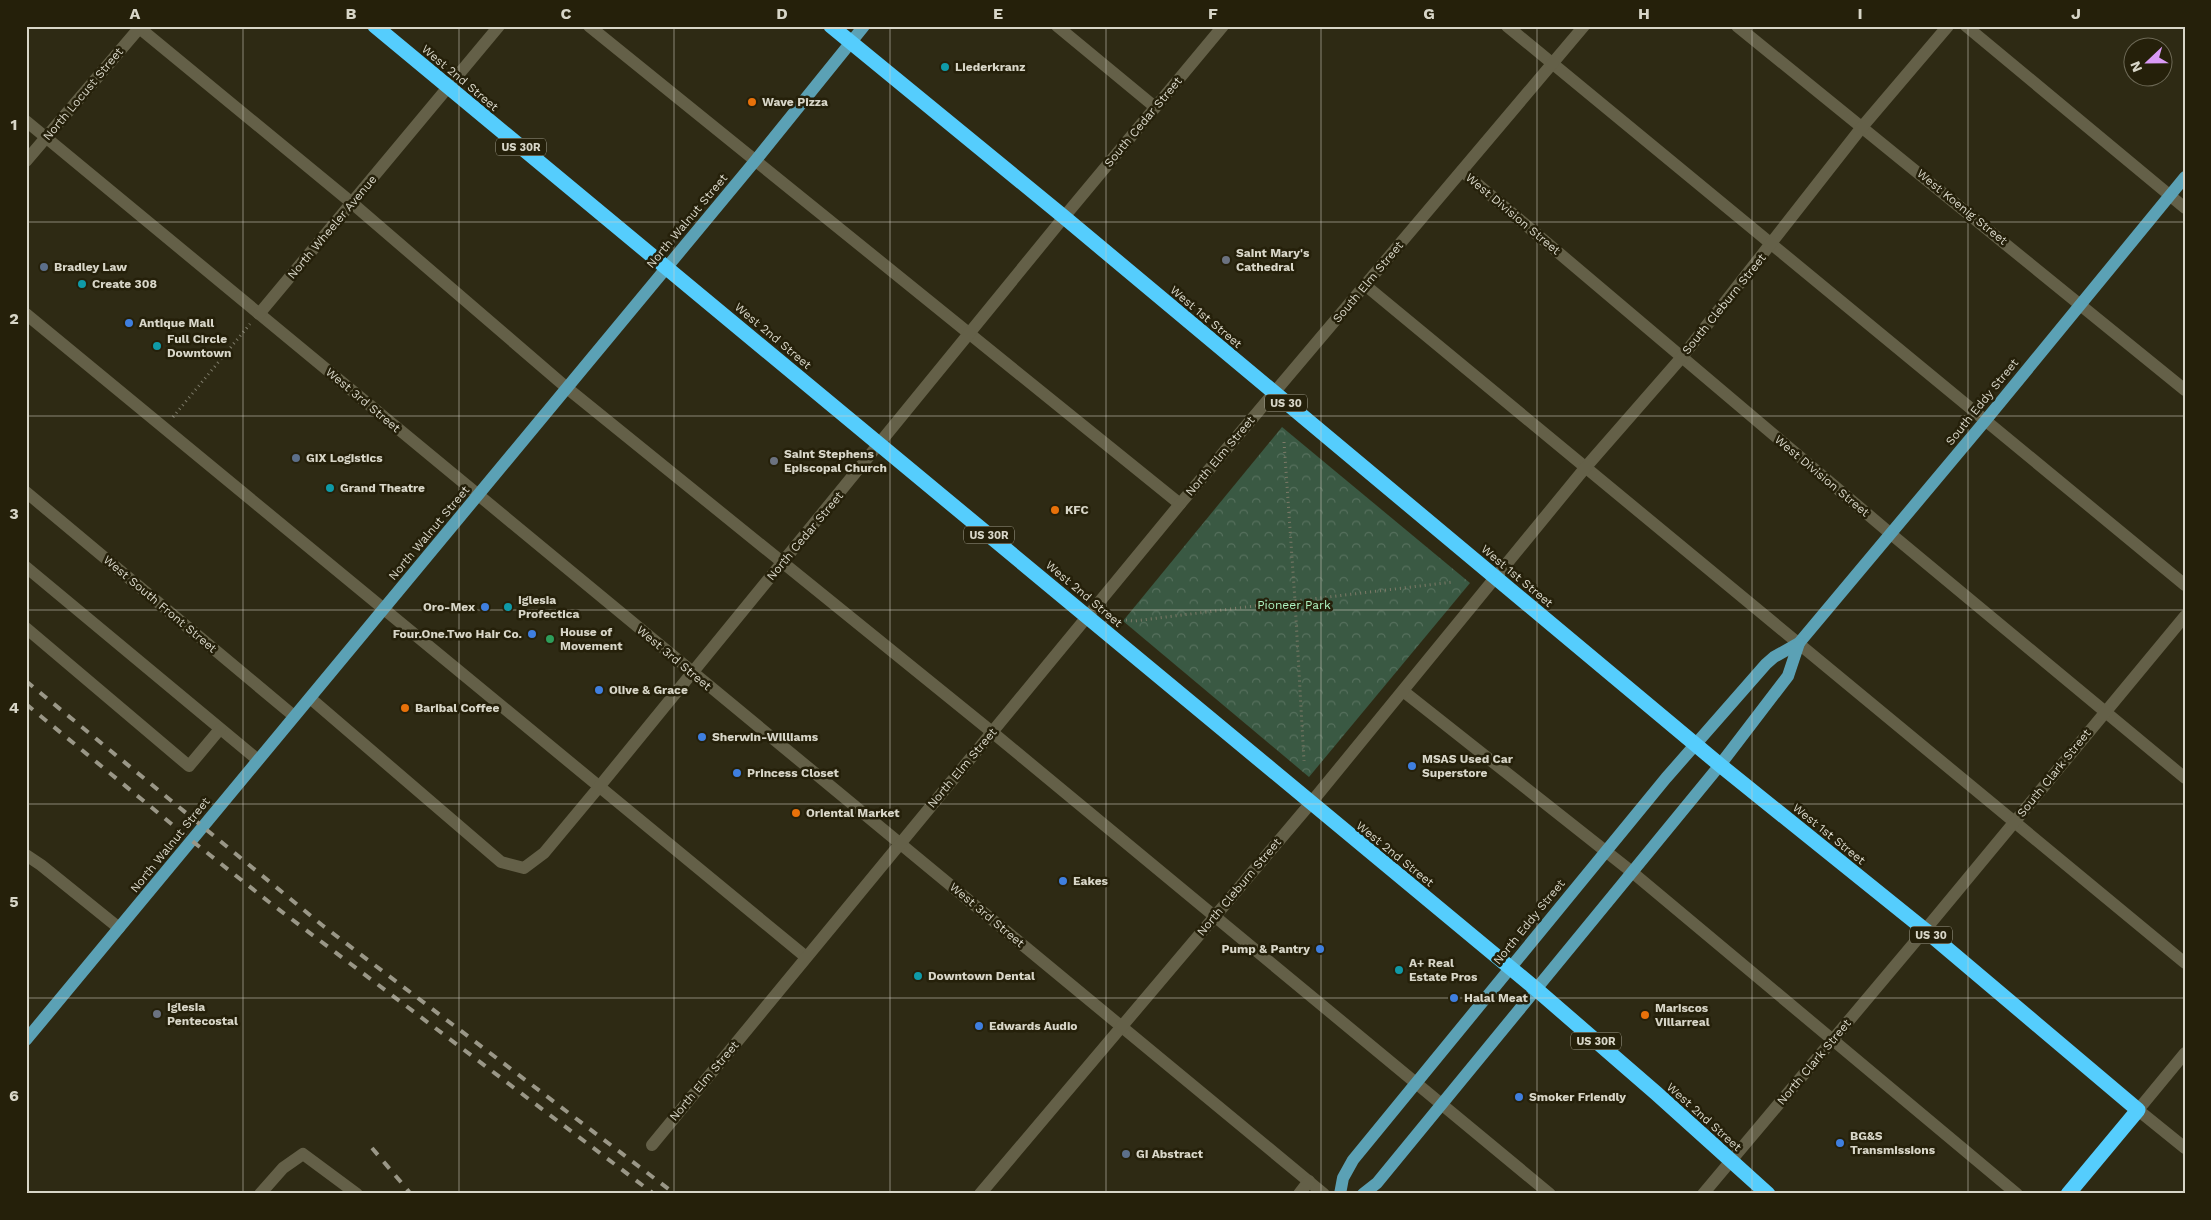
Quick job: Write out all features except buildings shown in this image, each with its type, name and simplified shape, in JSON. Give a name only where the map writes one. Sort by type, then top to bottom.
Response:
[{"type":"highway","name":"West 2nd Street","points":[[374,26],[1088,616],[1310,804],[1536,990],[1656,1093],[1768,1194]]},
{"type":"highway","name":"West 1st Street","points":[[831,26],[1064,217],[1720,765],[1925,930],[2138,1110]]},
{"type":"highway","points":[[2068,1194],[2138,1110]]},
{"type":"main road","name":"North Walnut Street","points":[[26,1040],[755,161],[864,26]]},
{"type":"main road","name":"South Eddy Street","points":[[1696,745],[1766,664],[1774,657],[1799,643],[1985,421],[2185,177]]},
{"type":"main road","name":"South Eddy Street","points":[[1720,765],[1788,676],[1799,643]]},
{"type":"main road","name":"North Eddy Street","points":[[1340,1194],[1343,1178],[1353,1160],[1509,968],[1696,745]]},
{"type":"main road","points":[[1363,1194],[1377,1183],[1720,765]]},
{"type":"street","name":"North Wheeler Avenue","points":[[259,314],[499,26]]},
{"type":"street","points":[[589,26],[1180,504]]},
{"type":"street","points":[[1057,26],[1155,107]]},
{"type":"street","name":"South Cedar Street","points":[[1064,217],[1222,26]]},
{"type":"street","points":[[1507,26],[2185,585]]},
{"type":"street","points":[[1552,64],[1584,26]]},
{"type":"street","name":"West Koenig Street","points":[[1737,26],[2185,390]]},
{"type":"street","name":"South Cleburn Street","points":[[1496,578],[1585,468],[1682,357],[1862,127],[1948,26]]},
{"type":"street","points":[[1966,26],[2185,208]]},
{"type":"street","points":[[139,27],[352,203],[567,388],[784,561],[1550,1194]]},
{"type":"street","name":"North Locust Street","points":[[26,161],[139,27]]},
{"type":"street","name":"South Elm Street","points":[[1274,393],[1552,64]]},
{"type":"street","name":"West 3rd Street","points":[[26,121],[1324,1194]]},
{"type":"street","name":"West Division Street","points":[[1462,171],[1891,534],[2185,778]]},
{"type":"street","name":"North Cedar Street","points":[[310,698],[502,862],[524,868],[544,853],[598,788],[880,445],[1064,217]]},
{"type":"street","points":[[1365,285],[2185,963]]},
{"type":"street","points":[[26,314],[384,608],[598,788],[806,957]]},
{"type":"street","name":"North Elm Street","points":[[652,1145],[1180,504],[1274,393]]},
{"type":"street","name":"West South Front Street","points":[[26,492],[294,716]]},
{"type":"street","points":[[26,567],[258,760]]},
{"type":"street","name":"North Cleburn Street","points":[[980,1194],[1310,804],[1496,578]]},
{"type":"street","name":"South Clark Street","points":[[1925,930],[2185,616]]},
{"type":"street","points":[[26,628],[188,766],[220,729]]},
{"type":"street","points":[[1403,691],[1632,872],[2017,1194]]},
{"type":"street","points":[[26,855],[119,928]]},
{"type":"street","name":"North Clark Street","points":[[1702,1194],[1925,930]]},
{"type":"street","points":[[2138,1110],[2185,1053]]},
{"type":"street","name":"West 1st Street","points":[[2138,1110],[2185,1148]]},
{"type":"street","points":[[260,1194],[283,1168],[303,1154],[357,1194]]},
{"type":"street","points":[[1299,1194],[1309,1181]]},
{"type":"path","points":[[164,427],[259,314]]},
{"type":"path","points":[[1284,442],[1304,760]]},
{"type":"path","points":[[1088,616],[1134,621],[1453,582]]},
{"type":"green space","name":"Pioneer Park","points":[[1282,427],[1470,583],[1309,777],[1123,621]]},
{"type":"railway","points":[[26,681],[322,925],[675,1194]]},
{"type":"railway","points":[[26,704],[269,902],[654,1194]]},
{"type":"railway","points":[[372,1148],[411,1194]]},
{"type":"place","name":"Liederkranz","points":[[945,67]]},
{"type":"place","name":"Wave Pizza","points":[[752,102]]},
{"type":"place","name":"Saint Mary's Cathedral","points":[[1226,260]]},
{"type":"place","name":"Bradley Law","points":[[44,267]]},
{"type":"place","name":"Create 308","points":[[82,284]]},
{"type":"place","name":"Antique Mall","points":[[129,323]]},
{"type":"place","name":"Full Circle Downtown","points":[[157,346]]},
{"type":"place","name":"GIX Logistics","points":[[296,458]]},
{"type":"place","name":"Saint Stephens Episcopal Church","points":[[774,461]]},
{"type":"place","name":"Grand Theatre","points":[[330,488]]},
{"type":"place","name":"KFC","points":[[1055,510]]},
{"type":"place","name":"Oro-Mex","points":[[485,607]]},
{"type":"place","name":"Iglesia Profectica","points":[[508,607]]},
{"type":"place","name":"Four.One.Two Hair Co.","points":[[532,634]]},
{"type":"place","name":"House of Movement","points":[[550,639]]},
{"type":"place","name":"Olive & Grace","points":[[599,690]]},
{"type":"place","name":"Baribal Coffee","points":[[405,708]]},
{"type":"place","name":"Sherwin-Williams","points":[[702,737]]},
{"type":"place","name":"MSAS Used Car Superstore","points":[[1412,766]]},
{"type":"place","name":"Princess Closet","points":[[737,773]]},
{"type":"place","name":"Oriental Market","points":[[796,813]]},
{"type":"place","name":"Eakes","points":[[1063,881]]},
{"type":"place","name":"Pump & Pantry","points":[[1320,949]]},
{"type":"place","name":"A+ Real Estate Pros","points":[[1399,970]]},
{"type":"place","name":"Downtown Dental","points":[[918,976]]},
{"type":"place","name":"Halal Meat","points":[[1454,998]]},
{"type":"place","name":"Iglesia Pentecostal","points":[[157,1014]]},
{"type":"place","name":"Mariscos Villarreal","points":[[1645,1015]]},
{"type":"place","name":"Edwards Audio","points":[[979,1026]]},
{"type":"place","name":"Smoker Friendly","points":[[1519,1097]]},
{"type":"place","name":"BG&S Transmissions","points":[[1840,1143]]},
{"type":"place","name":"GI Abstract","points":[[1126,1154]]}]
